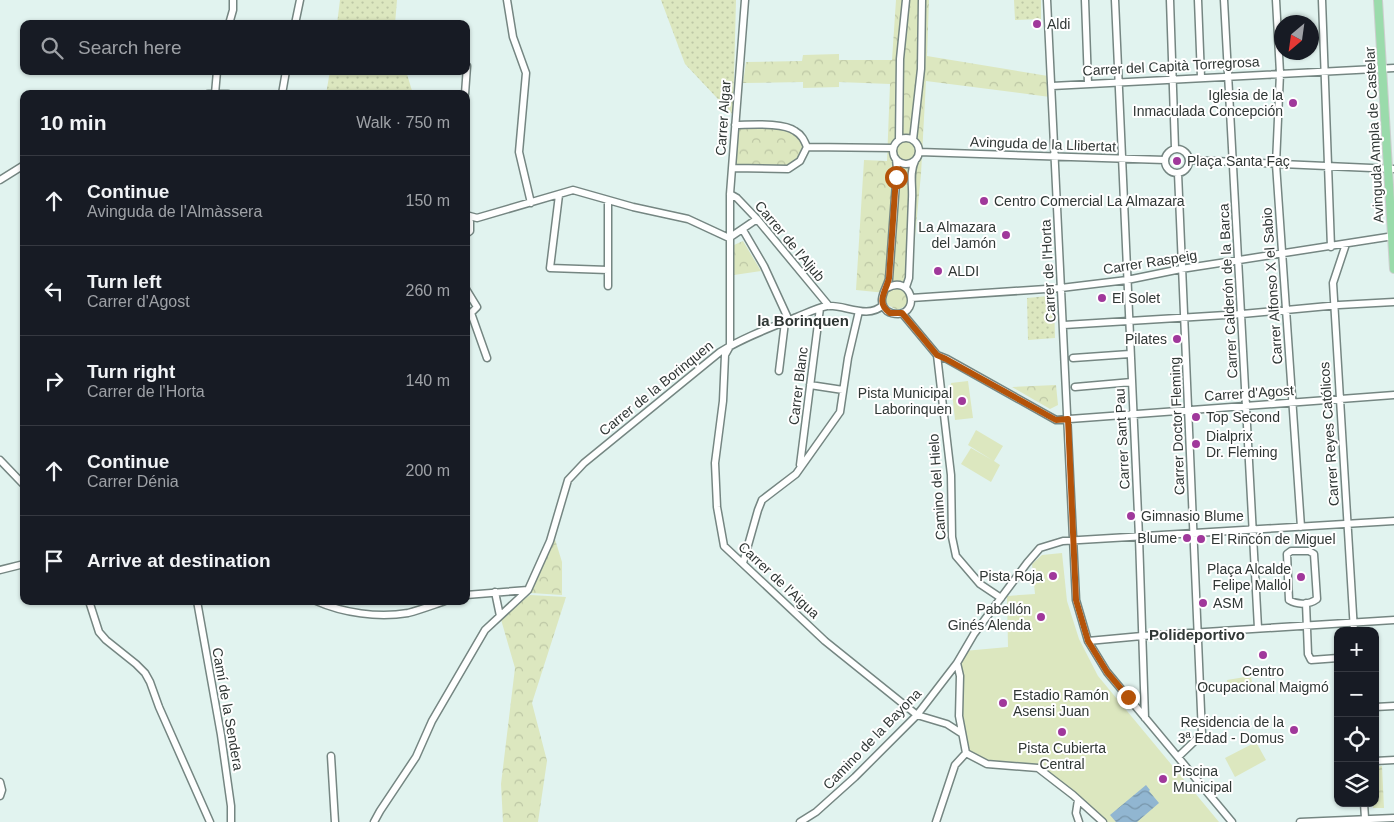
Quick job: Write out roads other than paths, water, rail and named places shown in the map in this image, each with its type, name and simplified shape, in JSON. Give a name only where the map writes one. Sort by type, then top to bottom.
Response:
[{"type":"main road","name":"Avinguda Ampla de Castelar","points":[[1378,0],[1391,169],[1394,269]]},
{"type":"street","points":[[230,20],[233,0]]},
{"type":"street","points":[[296,20],[300,0]]},
{"type":"street","points":[[507,0],[513,37],[526,74],[519,152],[530,203]]},
{"type":"street","name":"Carrer Algar","points":[[729,238],[730,194],[744,0]]},
{"type":"street","points":[[899,140],[900,59],[906,0]]},
{"type":"street","points":[[913,140],[920,81],[922,0]]},
{"type":"street","name":"Carrer de l'Horta","points":[[1047,0],[1076,600],[1088,641],[1107,672],[1232,822]]},
{"type":"street","points":[[1085,0],[1088,83]]},
{"type":"street","name":"Carrer Sant Pau","points":[[1115,0],[1139,537],[1145,718]]},
{"type":"street","points":[[1170,0],[1176,148]]},
{"type":"street","points":[[1198,0],[1201,77]]},
{"type":"street","name":"Carrer Calderón de la Barca","points":[[1224,0],[1258,628]]},
{"type":"street","name":"Carrer Alfonso X el Sabio","points":[[1276,0],[1280,73],[1276,164],[1301,527]]},
{"type":"street","points":[[1322,0],[1331,247]]},
{"type":"street","name":"Carrer del Capità Torregrosa","points":[[1052,86],[1394,68]]},
{"type":"street","points":[[214,90],[216,75]]},
{"type":"street","points":[[283,90],[285,75]]},
{"type":"street","points":[[465,90],[466,75]]},
{"type":"street","points":[[735,125],[774,126],[793,129],[801,135],[807,147]]},
{"type":"street","points":[[906,288],[909,278],[913,196],[911,177],[912,167],[915,161],[919,152],[918,146],[913,140],[905,138],[899,140],[893,148],[893,154],[896,159],[902,164],[915,161]]},
{"type":"street","points":[[807,147],[893,148]]},
{"type":"street","points":[[732,168],[788,168],[800,161],[807,147]]},
{"type":"street","points":[[1176,148],[1185,151],[1190,160],[1188,168],[1178,173],[1167,168],[1165,160],[1168,152],[1176,148]]},
{"type":"street","name":"Avinguda de la Llibertat","points":[[919,152],[1165,160]]},
{"type":"street","points":[[887,288],[893,285],[900,285],[906,288],[911,298],[908,308],[902,313],[890,313],[883,305],[881,299],[887,288],[897,169],[896,159]]},
{"type":"street","points":[[1190,160],[1391,169]]},
{"type":"street","points":[[0,180],[20,168]]},
{"type":"street","name":"Carrer Doctor Fleming","points":[[1178,173],[1202,734],[1178,757]]},
{"type":"street","points":[[470,216],[477,218],[572,190],[688,219],[729,238],[743,230],[756,219]]},
{"type":"street","name":"Carrer de l'Aljub","points":[[730,194],[737,198],[756,219],[829,306]]},
{"type":"street","points":[[559,195],[550,268],[608,270]]},
{"type":"street","points":[[608,200],[608,286]]},
{"type":"street","points":[[743,230],[764,266],[787,316],[778,371]]},
{"type":"street","name":"Carrer Raspeig","points":[[911,298],[1061,288],[1127,280],[1181,269],[1283,255],[1393,236]]},
{"type":"street","name":"Carrer de l'Aigua","points":[[729,238],[730,346],[726,355],[715,463],[716,507],[724,546],[825,641],[917,715]]},
{"type":"street","name":"Carrer Reyes Católicos","points":[[1346,244],[1333,284],[1354,627]]},
{"type":"street","points":[[470,296],[477,307],[470,313],[487,358]]},
{"type":"street","points":[[1064,325],[1394,302]]},
{"type":"street","name":"Carrer de la Borinquen","points":[[528,590],[550,541],[568,480],[584,463],[730,346],[820,308],[829,306],[859,311],[872,311],[883,305]]},
{"type":"street","name":"Carrer Blanc","points":[[800,468],[820,308]]},
{"type":"street","points":[[743,563],[762,500],[796,474],[840,412],[859,311]]},
{"type":"street","name":"Carrer d'Agost","points":[[902,313],[937,355],[1056,420],[1133,416],[1394,395]]},
{"type":"street","points":[[1073,358],[1130,354]]},
{"type":"street","name":"Camino del Hielo","points":[[937,355],[951,475],[952,537],[956,556],[980,584],[1001,598]]},
{"type":"street","points":[[1075,387],[1132,382]]},
{"type":"street","points":[[810,385],[843,390]]},
{"type":"street","points":[[0,460],[20,481]]},
{"type":"street","name":"Camino de la Bayona","points":[[800,822],[822,808],[917,715],[957,663],[974,634],[1040,548],[1052,543],[1072,541],[1394,521]]},
{"type":"street","points":[[1291,551],[1309,551],[1314,554],[1317,599],[1306,603],[1294,603],[1289,600],[1287,554],[1291,551]]},
{"type":"street","points":[[0,570],[20,565]]},
{"type":"street","points":[[470,595],[528,590]]},
{"type":"street","points":[[374,822],[416,757],[432,721],[485,630],[528,590]]},
{"type":"street","points":[[495,592],[500,616]]},
{"type":"street","points":[[1306,603],[1308,654],[1311,660],[1334,658]]},
{"type":"street","points":[[90,605],[99,632],[136,664],[150,682],[158,707],[210,822]]},
{"type":"street","name":"Camí de la Sendera","points":[[198,605],[221,735],[231,806],[231,822]]},
{"type":"street","points":[[325,605],[371,615],[408,613],[433,605]]},
{"type":"street","points":[[1088,641],[1258,628],[1354,627],[1394,620]]},
{"type":"street","points":[[957,663],[960,676],[959,716],[966,754]]},
{"type":"street","points":[[1379,706],[1394,706]]},
{"type":"street","points":[[917,715],[947,724],[961,733]]},
{"type":"street","points":[[966,754],[987,764],[1038,768],[1103,822]]},
{"type":"street","points":[[936,822],[954,766],[966,754]]},
{"type":"street","points":[[332,756],[335,822]]},
{"type":"street","points":[[1379,761],[1394,760]]},
{"type":"street","points":[[0,782],[2,790],[0,796]]},
{"type":"street","points":[[1078,800],[1076,813],[1079,822]]},
{"type":"street","points":[[1364,807],[1365,818]]},
{"type":"street","points":[[1300,822],[1394,818]]},
{"type":"water","points":[[1146,785],[1159,803],[1137,822],[1116,822],[1110,815]]},
{"type":"place","name":"Aldi","points":[[1037,24]]},
{"type":"place","name":"Iglesia de la Inmaculada Concepción","points":[[1293,103]]},
{"type":"place","name":"Plaça Santa Faç","points":[[1177,161]]},
{"type":"place","name":"Centro Comercial La Almazara","points":[[984,201]]},
{"type":"place","name":"La Almazara del Jamón","points":[[1006,235]]},
{"type":"place","name":"ALDI","points":[[938,271]]},
{"type":"place","name":"El Solet","points":[[1102,298]]},
{"type":"place","name":"Pilates","points":[[1177,339]]},
{"type":"place","name":"Pista Municipal Laborinquen","points":[[962,401]]},
{"type":"place","name":"Top Second","points":[[1196,417]]},
{"type":"place","name":"Dialprix Dr. Fleming","points":[[1196,444]]},
{"type":"place","name":"Gimnasio Blume","points":[[1131,516]]},
{"type":"place","name":"Blume","points":[[1187,538]]},
{"type":"place","name":"El Rincón de Miguel","points":[[1201,539]]},
{"type":"place","name":"Pista Roja","points":[[1053,576]]},
{"type":"place","name":"Plaça Alcalde Felipe Mallol","points":[[1301,577]]},
{"type":"place","name":"ASM","points":[[1203,603]]},
{"type":"place","name":"Pabellón Ginés Alenda","points":[[1041,617]]},
{"type":"place","name":"Centro Ocupacional Maigmó","points":[[1263,655]]},
{"type":"place","name":"Estadio Ramón Asensi Juan","points":[[1003,703]]},
{"type":"place","name":"Residencia de la 3ª Edad - Domus","points":[[1294,730]]},
{"type":"place","name":"Pista Cubierta Central","points":[[1062,732]]},
{"type":"place","name":"Piscina Municipal","points":[[1163,779]]},
{"type":"district","name":"la Borinquen","points":[[803,321]]},
{"type":"district","name":"Polideportivo","points":[[1197,635]]}]
